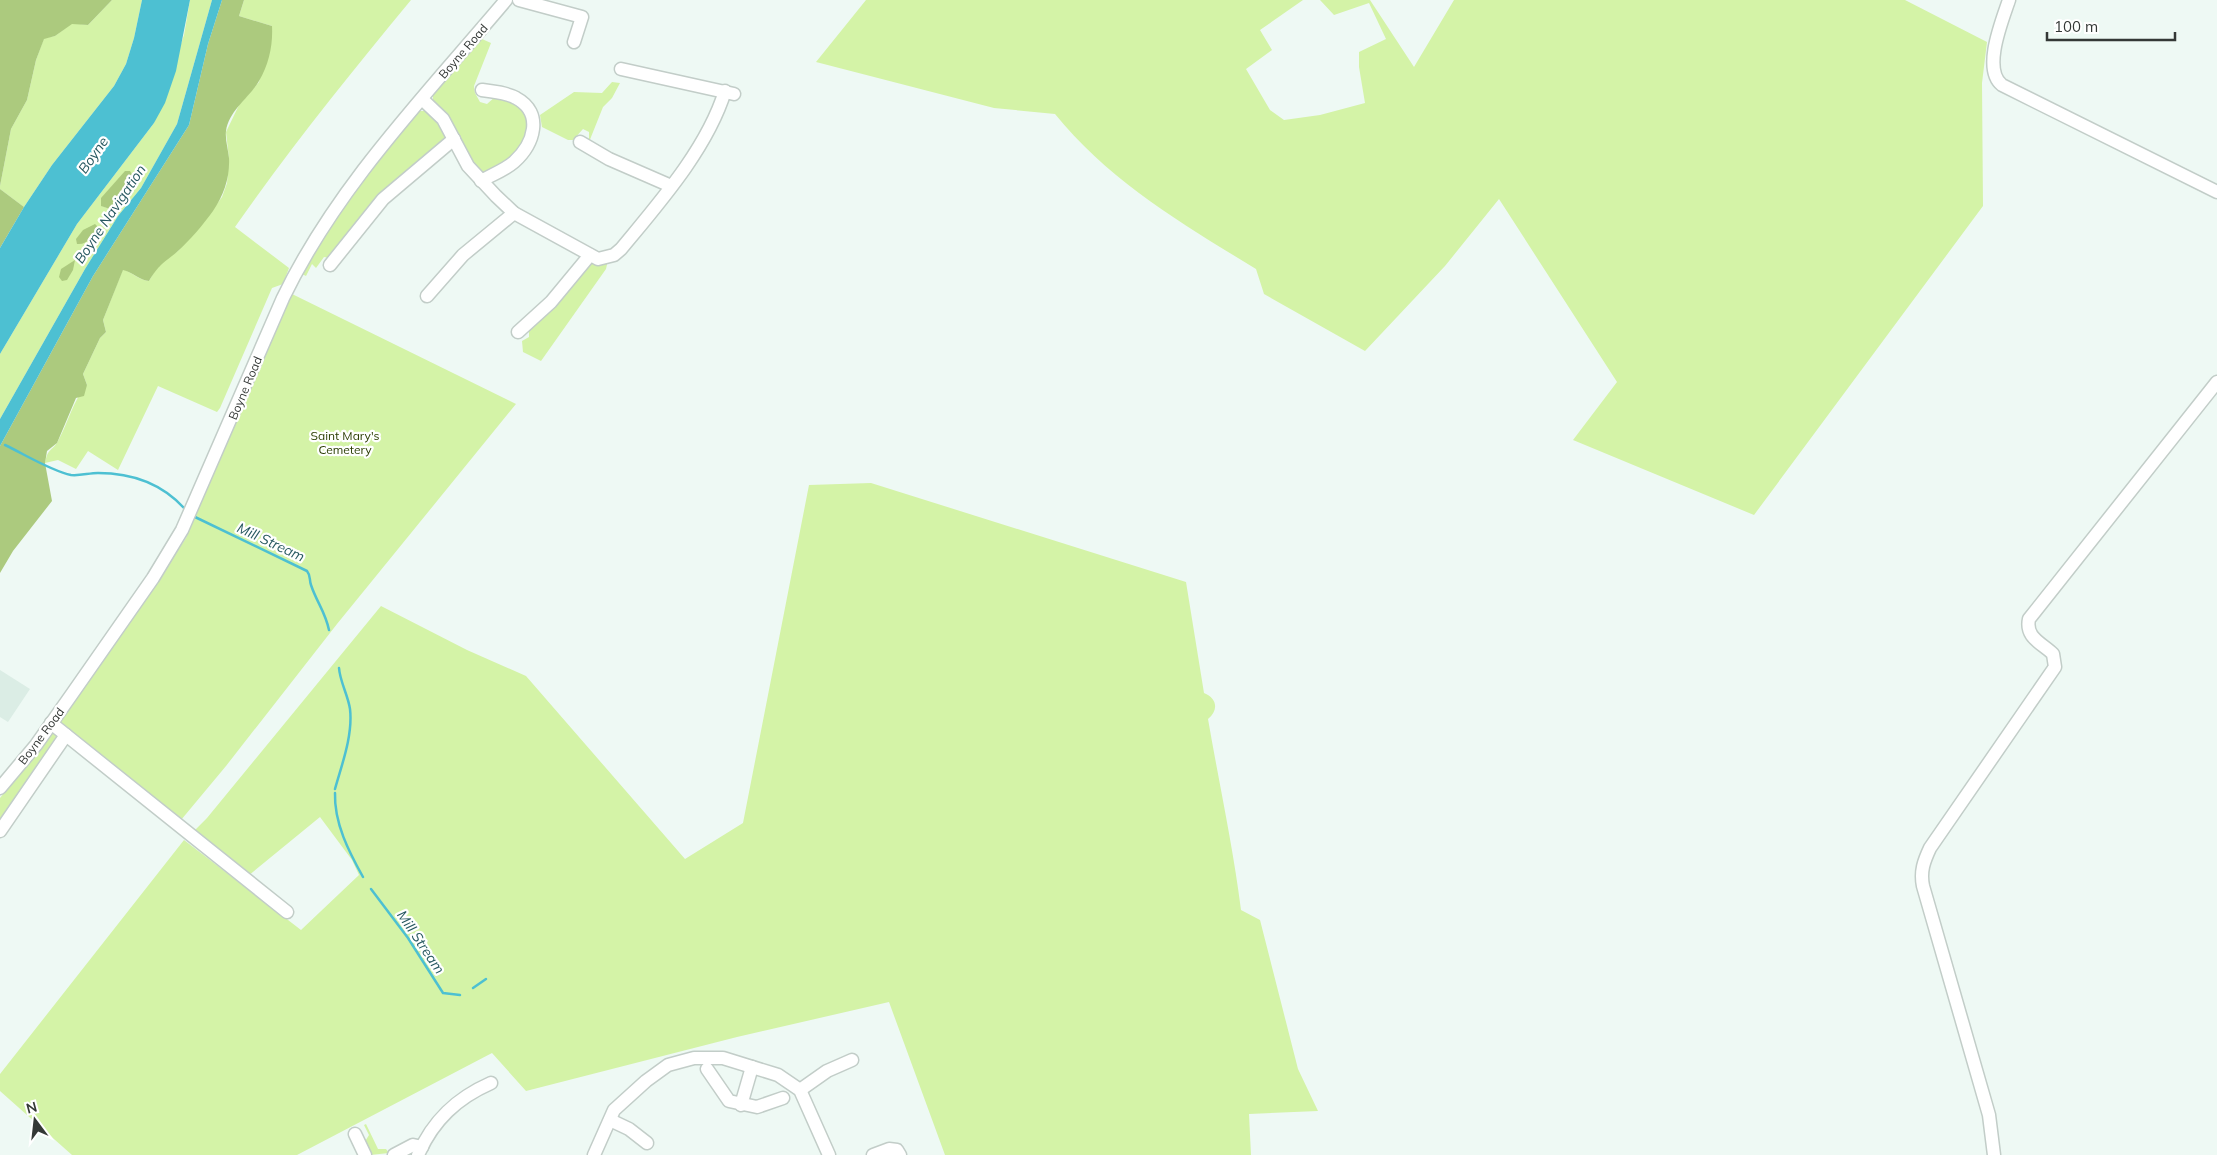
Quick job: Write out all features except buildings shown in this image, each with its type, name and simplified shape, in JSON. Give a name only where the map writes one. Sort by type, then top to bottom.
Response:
[{"type":"street","name":"Boyne Road","points":[[0,788],[52,723],[153,578],[182,530],[300,262],[348,189],[422,98],[506,0]]},
{"type":"street","points":[[519,0],[582,17],[574,42]]},
{"type":"street","points":[[2008,0],[1995,44],[1993,68],[1996,80],[2002,85],[2217,192]]},
{"type":"street","points":[[422,98],[443,118],[468,166],[514,213],[598,259],[614,255],[658,204],[712,126],[729,92],[622,69]]},
{"type":"street","points":[[481,181],[512,164],[527,148],[534,128],[529,112],[516,98],[482,90]]},
{"type":"street","points":[[330,265],[383,199],[454,139]]},
{"type":"street","points":[[580,142],[609,159],[671,186]]},
{"type":"street","points":[[427,296],[463,255],[514,213]]},
{"type":"street","points":[[518,332],[551,302],[590,255]]},
{"type":"street","points":[[1994,1155],[1989,1115],[1923,886],[1921,876],[1922,864],[1930,848],[2055,667],[2053,654],[2032,637],[2027,626],[2029,619],[2217,382]]},
{"type":"street","points":[[52,723],[287,912]]},
{"type":"street","points":[[0,831],[66,735]]},
{"type":"street","points":[[594,1155],[614,1110],[640,1086],[668,1065],[694,1058],[723,1058],[778,1075],[800,1090],[829,1155]]},
{"type":"street","points":[[800,1090],[827,1071],[852,1060]]},
{"type":"street","points":[[741,1105],[752,1067]]},
{"type":"street","points":[[708,1069],[730,1101],[741,1105],[757,1107],[783,1098]]},
{"type":"street","points":[[394,1155],[413,1145],[420,1151],[430,1132],[451,1106],[491,1083]]},
{"type":"street","points":[[610,1120],[629,1129],[647,1143]]},
{"type":"street","points":[[355,1134],[365,1155]]},
{"type":"street","points":[[873,1155],[889,1149],[897,1150],[900,1155]]},
{"type":"shaded area","points":[[0,670],[30,689],[8,722],[0,717]]},
{"type":"green space","points":[[0,0],[112,0],[88,25],[72,24],[55,36],[44,39],[36,60],[27,100],[11,129],[0,186]]},
{"type":"green space","points":[[112,0],[142,0],[126,64],[114,86],[52,165],[24,207],[0,189],[0,186],[11,129],[27,100],[36,60],[44,38],[55,36],[72,23],[88,25]]},
{"type":"green space","points":[[190,0],[212,0],[177,124],[141,188],[118,216],[85,269],[0,419],[0,354],[77,224],[154,123],[184,35]],"holes":[[[134,178],[110,209],[102,206]]]},
{"type":"green space","points":[[222,0],[244,0],[239,16],[272,26],[270,54],[262,75],[255,87],[235,110],[228,123],[226,141],[229,165],[223,192],[213,211],[201,227],[183,247],[159,267],[149,281],[123,270],[103,320],[106,332],[100,338],[83,374],[87,385],[84,396],[76,398],[57,443],[47,451],[45,463],[52,501],[13,551],[0,573],[0,446],[93,276],[189,125],[208,44]]},
{"type":"green space","points":[[244,0],[411,0],[321,112],[235,227],[289,268],[283,284],[272,288],[217,412],[158,386],[118,470],[88,451],[76,469],[58,460],[45,463],[49,452],[62,434],[78,398],[87,385],[83,374],[100,338],[106,332],[103,320],[123,269],[143,280],[149,281],[158,265],[178,251],[222,197],[227,183],[229,159],[226,132],[239,105],[259,82],[272,26],[239,16]]},
{"type":"green space","points":[[866,0],[1303,0],[1260,30],[1272,50],[1246,69],[1270,110],[1284,120],[1320,115],[1365,103],[1359,67],[1359,52],[1386,39],[1369,3],[1334,15],[1320,0],[1370,0],[1414,67],[1454,0],[1905,0],[1987,42],[1982,83],[1983,206],[1754,515],[1573,440],[1617,382],[1499,199],[1445,266],[1365,351],[1264,294],[1256,269],[1202,236],[1123,181],[1076,138],[1055,114],[994,108],[816,62]]},
{"type":"green space","points":[[482,39],[491,43],[474,86],[475,93],[480,102],[487,104],[496,96],[515,105],[526,117],[530,131],[512,159],[485,174],[479,173],[445,116],[433,101],[433,94]]},
{"type":"green space","points":[[612,82],[620,83],[612,98],[603,107],[589,142],[589,132],[583,129],[573,140],[568,140],[542,127],[540,115],[574,92],[602,93]]},
{"type":"green space","points":[[419,111],[430,111],[447,134],[445,138],[330,258],[324,257],[316,268],[312,264],[306,276],[300,273],[327,223]]},
{"type":"green space","points":[[125,171],[130,171],[134,178],[110,209],[101,206],[101,198]]},
{"type":"green space","points":[[0,189],[24,207],[0,248]]},
{"type":"green space","points":[[95,224],[97,226],[90,239],[84,243],[77,244],[76,239],[83,230]]},
{"type":"green space","points":[[591,258],[608,260],[606,269],[541,361],[523,352],[522,341],[529,337],[529,329]]},
{"type":"green space","points":[[75,260],[73,270],[67,280],[62,281],[59,277],[61,269]]},
{"type":"green space","name":"Saint Mary's Cemetery","points":[[290,293],[516,404],[181,820],[59,721],[120,637],[186,538]]},
{"type":"green space","points":[[871,483],[1186,582],[1204,693],[1212,698],[1215,704],[1214,712],[1208,719],[1241,910],[1260,920],[1298,1069],[1318,1111],[1249,1114],[1251,1155],[945,1155],[889,1002],[737,1037],[526,1091],[492,1053],[297,1155],[72,1155],[0,1091],[0,1074],[184,840],[301,930],[359,875],[352,860],[320,817],[248,876],[194,831],[207,818],[381,606],[467,650],[526,676],[685,859],[743,823],[809,485]]},
{"type":"green space","points":[[57,732],[60,736],[0,824],[0,798],[52,734]]},
{"type":"green space","points":[[366,1124],[378,1149],[386,1149],[389,1153],[370,1155],[364,1143],[369,1135],[364,1125]]},
{"type":"water","name":"Boyne","points":[[142,0],[190,0],[176,71],[165,103],[154,123],[77,224],[0,354],[0,248],[52,165],[114,86],[126,64]]},
{"type":"water","points":[[212,0],[222,0],[208,44],[189,125],[93,276],[0,446],[0,419],[85,269],[118,216],[141,188],[177,124]]},
{"type":"waterway","name":"Mill Stream","points":[[5,445],[46,466],[71,475],[111,473],[134,477],[166,492],[184,508]]},
{"type":"waterway","name":"Mill Stream","points":[[195,517],[307,571],[329,630]]},
{"type":"waterway","name":"Mill Stream","points":[[335,789],[346,749],[351,719],[339,668]]},
{"type":"waterway","name":"Mill Stream","points":[[335,793],[335,804],[340,826],[363,877]]},
{"type":"waterway","name":"Mill Stream","points":[[371,889],[408,938],[443,993],[460,995]]},
{"type":"waterway","name":"Mill Stream","points":[[473,988],[486,979]]},
{"type":"water label","name":"Boyne Navigation","points":[[110,214]]}]
